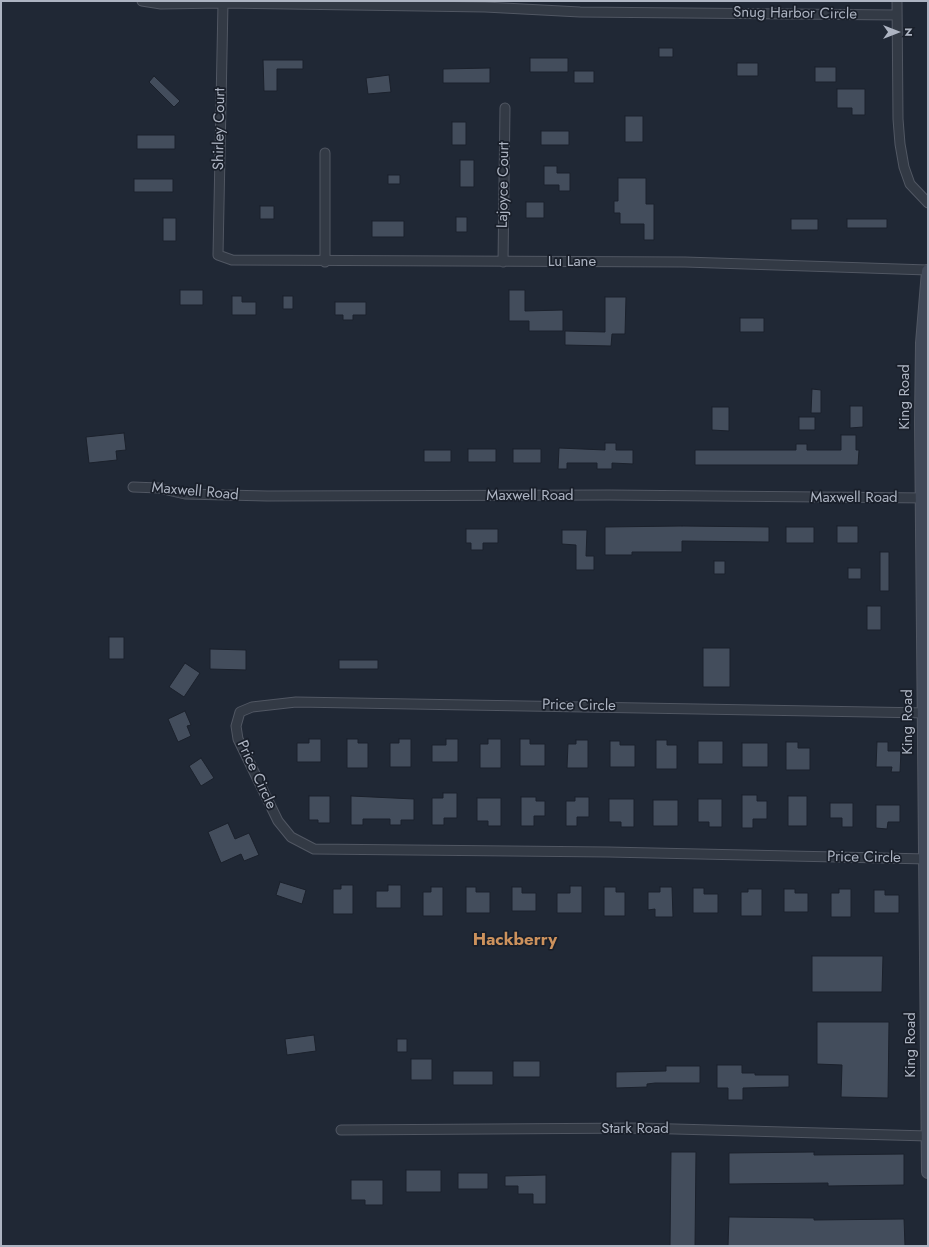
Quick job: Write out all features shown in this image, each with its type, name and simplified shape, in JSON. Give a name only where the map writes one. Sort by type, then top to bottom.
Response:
[{"type":"street","name":"Snug Harbor Circle","points":[[142,1],[161,4],[223,3],[485,7],[580,12],[897,15]]},
{"type":"street","points":[[897,1],[898,112],[900,144],[904,167],[910,184],[928,203]]},
{"type":"street","name":"Shirley Court","points":[[218,256],[223,3]]},
{"type":"street","name":"Lajoyce Court","points":[[503,262],[505,108]]},
{"type":"street","points":[[325,153],[325,262]]},
{"type":"street","name":"Lu Lane","points":[[218,256],[232,260],[325,262],[685,262],[928,270]]},
{"type":"street","name":"King Road","points":[[928,270],[922,343],[925,498],[928,1172]]},
{"type":"street","name":"Maxwell Road","points":[[133,487],[158,488],[185,494],[267,496],[925,498]]},
{"type":"street","name":"Price Circle","points":[[926,713],[296,702],[252,707],[240,712],[236,726],[238,740],[278,821],[291,837],[314,849],[608,852],[927,859]]},
{"type":"street","name":"Stark Road","points":[[341,1130],[639,1128],[928,1136]]},
{"type":"building","points":[[659,48],[673,48],[673,57],[659,57]]},
{"type":"building","points":[[530,58],[568,58],[568,72],[530,72]]},
{"type":"building","points":[[263,60],[303,60],[303,69],[277,69],[277,91],[264,91]]},
{"type":"building","points":[[737,63],[758,63],[758,76],[737,76]]},
{"type":"building","points":[[815,67],[836,67],[836,82],[815,82]]},
{"type":"building","points":[[490,68],[490,83],[443,83],[443,69]]},
{"type":"building","points":[[574,71],[594,71],[594,83],[574,83]]},
{"type":"building","points":[[389,75],[391,92],[368,94],[366,78]]},
{"type":"building","points":[[154,76],[180,101],[174,107],[149,82]]},
{"type":"building","points":[[837,89],[865,89],[865,115],[852,115],[852,108],[837,108]]},
{"type":"building","points":[[625,116],[643,116],[643,142],[625,142]]},
{"type":"building","points":[[452,122],[466,122],[466,145],[452,145]]},
{"type":"building","points":[[541,131],[569,131],[569,145],[541,145]]},
{"type":"building","points":[[137,135],[175,135],[175,149],[137,149]]},
{"type":"building","points":[[460,160],[474,160],[474,187],[460,187]]},
{"type":"building","points":[[544,166],[557,166],[557,173],[570,173],[570,191],[559,191],[559,185],[544,185]]},
{"type":"building","points":[[388,175],[400,175],[400,184],[388,184]]},
{"type":"building","points":[[618,178],[646,178],[646,204],[654,204],[654,240],[644,240],[644,224],[620,224],[620,213],[614,213],[614,201],[618,201]]},
{"type":"building","points":[[134,179],[173,179],[173,192],[134,192]]},
{"type":"building","points":[[526,202],[544,202],[544,218],[526,218]]},
{"type":"building","points":[[260,206],[274,206],[274,219],[260,219]]},
{"type":"building","points":[[456,217],[467,217],[467,232],[456,232]]},
{"type":"building","points":[[163,218],[176,218],[176,241],[163,241]]},
{"type":"building","points":[[791,219],[818,219],[818,230],[791,230]]},
{"type":"building","points":[[847,219],[887,219],[887,228],[847,228]]},
{"type":"building","points":[[372,221],[404,221],[404,237],[372,237]]},
{"type":"building","points":[[180,290],[203,290],[203,305],[180,305]]},
{"type":"building","points":[[509,290],[525,290],[525,311],[563,310],[563,331],[529,331],[529,321],[509,321]]},
{"type":"building","points":[[232,296],[242,296],[242,302],[256,302],[256,315],[232,315]]},
{"type":"building","points":[[283,296],[293,296],[293,309],[283,309]]},
{"type":"building","points":[[605,297],[626,297],[625,334],[612,334],[611,346],[565,345],[565,331],[605,332]]},
{"type":"building","points":[[335,302],[366,302],[366,315],[353,315],[353,320],[343,320],[343,315],[335,315]]},
{"type":"building","points":[[740,318],[764,318],[764,332],[740,332]]},
{"type":"building","points":[[812,389],[821,390],[821,413],[811,413]]},
{"type":"building","points":[[850,406],[863,406],[863,427],[850,428]]},
{"type":"building","points":[[712,407],[729,407],[729,431],[712,430]]},
{"type":"building","points":[[799,417],[815,417],[815,430],[799,430]]},
{"type":"building","points":[[124,433],[126,450],[116,451],[117,460],[89,463],[86,437]]},
{"type":"building","points":[[841,435],[856,435],[856,450],[859,450],[858,465],[695,465],[695,450],[796,450],[796,444],[807,444],[807,450],[841,450]]},
{"type":"building","points":[[605,443],[616,443],[616,450],[633,450],[633,464],[612,463],[612,469],[597,469],[597,463],[567,463],[567,469],[558,469],[559,448],[605,450]]},
{"type":"building","points":[[468,449],[496,449],[496,462],[468,462]]},
{"type":"building","points":[[513,449],[541,449],[541,463],[513,463]]},
{"type":"building","points":[[424,450],[451,450],[451,462],[424,462]]},
{"type":"building","points":[[837,526],[858,526],[858,543],[837,543]]},
{"type":"building","points":[[605,527],[769,527],[769,542],[682,541],[682,552],[632,552],[632,555],[605,555]]},
{"type":"building","points":[[786,527],[814,527],[814,543],[786,543]]},
{"type":"building","points":[[466,529],[498,529],[498,543],[483,543],[483,550],[471,550],[471,543],[466,543]]},
{"type":"building","points":[[562,530],[587,530],[586,556],[594,556],[594,570],[576,570],[576,545],[562,544]]},
{"type":"building","points":[[880,552],[889,552],[889,591],[880,591]]},
{"type":"building","points":[[714,561],[725,561],[725,574],[714,574]]},
{"type":"building","points":[[848,568],[861,568],[861,579],[848,579]]},
{"type":"building","points":[[867,606],[881,606],[881,630],[867,630]]},
{"type":"building","points":[[109,637],[124,637],[124,659],[109,659]]},
{"type":"building","points":[[703,648],[730,648],[730,687],[703,687]]},
{"type":"building","points":[[210,649],[246,650],[246,670],[210,669]]},
{"type":"building","points":[[339,660],[378,660],[378,669],[339,669]]},
{"type":"building","points":[[185,663],[200,673],[184,697],[169,687]]},
{"type":"building","points":[[185,711],[191,725],[187,726],[191,736],[178,742],[168,719]]},
{"type":"building","points":[[309,739],[321,739],[321,762],[297,762],[297,743],[309,743]]},
{"type":"building","points":[[347,739],[358,739],[358,743],[368,743],[368,768],[347,768]]},
{"type":"building","points":[[399,739],[411,739],[411,767],[390,767],[390,743],[399,743]]},
{"type":"building","points":[[446,739],[458,739],[458,762],[432,762],[432,745],[446,745]]},
{"type":"building","points":[[488,739],[501,739],[501,768],[480,768],[480,744],[488,744]]},
{"type":"building","points":[[520,739],[530,739],[530,744],[545,744],[545,766],[520,766]]},
{"type":"building","points":[[576,740],[588,740],[588,768],[567,768],[568,744],[576,744]]},
{"type":"building","points":[[656,740],[667,740],[667,745],[677,745],[677,769],[656,769]]},
{"type":"building","points":[[610,741],[620,741],[620,745],[635,745],[635,767],[610,767]]},
{"type":"building","points":[[698,741],[723,741],[723,764],[698,764]]},
{"type":"building","points":[[786,742],[798,742],[798,748],[810,748],[810,770],[786,770]]},
{"type":"building","points":[[877,742],[888,742],[888,751],[901,751],[900,772],[891,772],[892,767],[876,767]]},
{"type":"building","points":[[742,743],[768,743],[768,767],[742,767]]},
{"type":"building","points":[[201,758],[214,778],[201,786],[189,766]]},
{"type":"building","points":[[443,793],[457,793],[457,818],[444,818],[444,825],[432,825],[432,798],[443,798]]},
{"type":"building","points":[[742,795],[757,795],[757,801],[767,801],[767,819],[753,819],[753,828],[742,828]]},
{"type":"building","points":[[309,796],[330,796],[330,823],[318,823],[318,820],[309,820]]},
{"type":"building","points":[[351,796],[414,799],[414,820],[401,820],[401,825],[390,825],[390,819],[363,819],[363,825],[351,825]]},
{"type":"building","points":[[788,796],[807,796],[807,826],[788,826]]},
{"type":"building","points":[[521,797],[536,797],[536,801],[545,801],[545,816],[534,816],[534,826],[521,826]]},
{"type":"building","points":[[575,797],[589,797],[589,817],[577,817],[577,826],[566,826],[566,801],[575,801]]},
{"type":"building","points":[[477,798],[501,798],[501,826],[488,826],[488,821],[477,821]]},
{"type":"building","points":[[609,799],[634,799],[634,827],[621,827],[621,822],[609,822]]},
{"type":"building","points":[[698,799],[722,799],[722,827],[709,827],[709,822],[698,822]]},
{"type":"building","points":[[653,800],[678,800],[678,826],[653,826]]},
{"type":"building","points":[[830,803],[853,803],[853,827],[842,827],[842,818],[830,818]]},
{"type":"building","points":[[876,805],[900,805],[900,822],[888,822],[887,829],[876,828]]},
{"type":"building","points":[[228,823],[235,839],[249,833],[259,855],[244,861],[241,854],[221,863],[208,832]]},
{"type":"building","points":[[280,882],[306,890],[302,904],[276,895]]},
{"type":"building","points":[[341,885],[353,885],[353,914],[333,914],[333,889],[341,889]]},
{"type":"building","points":[[388,885],[401,885],[401,908],[376,908],[376,891],[388,891]]},
{"type":"building","points":[[570,886],[582,886],[582,913],[557,913],[557,893],[570,893]]},
{"type":"building","points":[[431,887],[443,887],[443,916],[423,916],[423,892],[431,892]]},
{"type":"building","points":[[466,887],[476,887],[476,892],[490,892],[490,913],[466,913]]},
{"type":"building","points":[[512,887],[522,887],[522,893],[536,893],[536,911],[512,911]]},
{"type":"building","points":[[604,887],[616,887],[616,892],[625,892],[625,916],[604,916]]},
{"type":"building","points":[[660,887],[672,887],[673,917],[655,917],[655,909],[648,910],[648,892],[660,892]]},
{"type":"building","points":[[693,888],[704,888],[704,894],[718,894],[718,913],[693,913]]},
{"type":"building","points":[[748,889],[762,889],[762,916],[741,916],[741,892],[748,892]]},
{"type":"building","points":[[784,889],[795,889],[795,893],[808,893],[808,912],[784,912]]},
{"type":"building","points":[[839,889],[851,889],[851,917],[831,917],[831,893],[839,893]]},
{"type":"building","points":[[874,890],[885,890],[885,895],[899,895],[899,913],[874,913]]},
{"type":"building","points":[[812,956],[883,956],[882,992],[812,992]]},
{"type":"building","points":[[817,1022],[889,1022],[888,1098],[841,1097],[842,1065],[817,1064]]},
{"type":"building","points":[[314,1035],[316,1051],[287,1055],[285,1039]]},
{"type":"building","points":[[397,1039],[407,1039],[407,1052],[397,1052]]},
{"type":"building","points":[[411,1059],[432,1059],[432,1080],[411,1080]]},
{"type":"building","points":[[513,1061],[540,1061],[540,1077],[513,1077]]},
{"type":"building","points":[[717,1065],[742,1065],[742,1073],[755,1073],[755,1075],[789,1075],[789,1087],[743,1088],[743,1100],[728,1100],[728,1088],[717,1088]]},
{"type":"building","points":[[666,1066],[700,1066],[700,1083],[655,1083],[647,1084],[647,1087],[616,1088],[616,1072],[666,1071]]},
{"type":"building","points":[[453,1071],[493,1071],[493,1085],[453,1085]]},
{"type":"building","points":[[671,1152],[696,1152],[695,1246],[670,1246]]},
{"type":"building","points":[[814,1152],[814,1155],[904,1154],[904,1185],[828,1186],[828,1183],[729,1184],[729,1153]]},
{"type":"building","points":[[406,1170],[441,1170],[441,1192],[406,1192]]},
{"type":"building","points":[[458,1173],[488,1173],[488,1189],[458,1189]]},
{"type":"building","points":[[546,1175],[546,1204],[533,1204],[533,1194],[518,1194],[518,1186],[505,1186],[505,1176]]},
{"type":"building","points":[[351,1180],[383,1180],[383,1205],[365,1205],[365,1200],[351,1200]]},
{"type":"building","points":[[729,1217],[814,1218],[814,1220],[904,1219],[905,1246],[728,1246]]},
{"type":"district","name":"Hackberry","points":[[515,941]]}]
